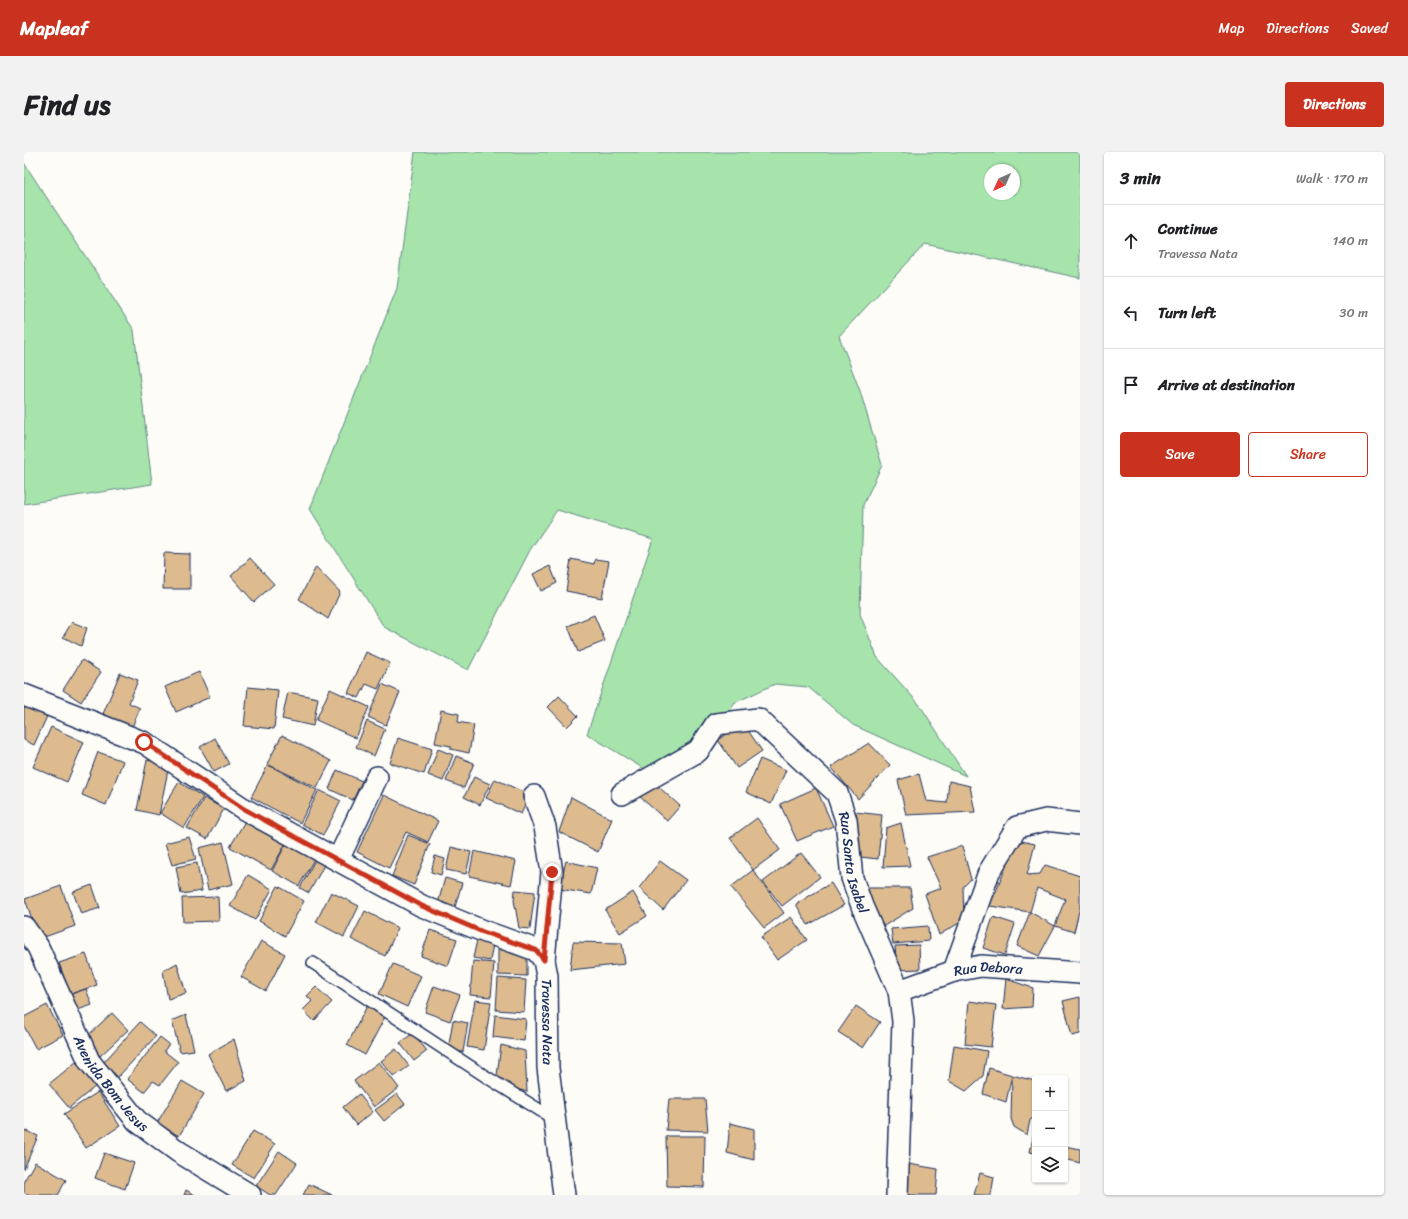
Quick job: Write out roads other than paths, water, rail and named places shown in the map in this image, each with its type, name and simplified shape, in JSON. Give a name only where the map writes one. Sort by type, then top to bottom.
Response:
[{"type":"street","name":"Travessa Nata","points":[[24,695],[144,742],[244,809],[422,906],[483,932],[536,950],[544,960],[548,976],[548,1068],[564,1195]]},
{"type":"street","name":"Rua Santa Isabel","points":[[622,794],[698,751],[716,724],[758,719],[837,793],[846,820],[852,878],[862,906],[899,991],[903,1021],[898,1195]]},
{"type":"street","points":[[338,860],[377,778]]},
{"type":"street","points":[[534,796],[545,827],[552,872],[544,960]]},
{"type":"street","points":[[954,971],[989,872],[1017,827],[1046,820],[1080,824]]},
{"type":"street","name":"Avenida Bom Jesus","points":[[24,926],[38,947],[90,1060],[137,1121],[179,1152],[250,1195]]},
{"type":"street","name":"Rua Debora","points":[[899,991],[954,971],[981,966],[1080,973]]},
{"type":"lane","points":[[313,964],[554,1119]]}]
